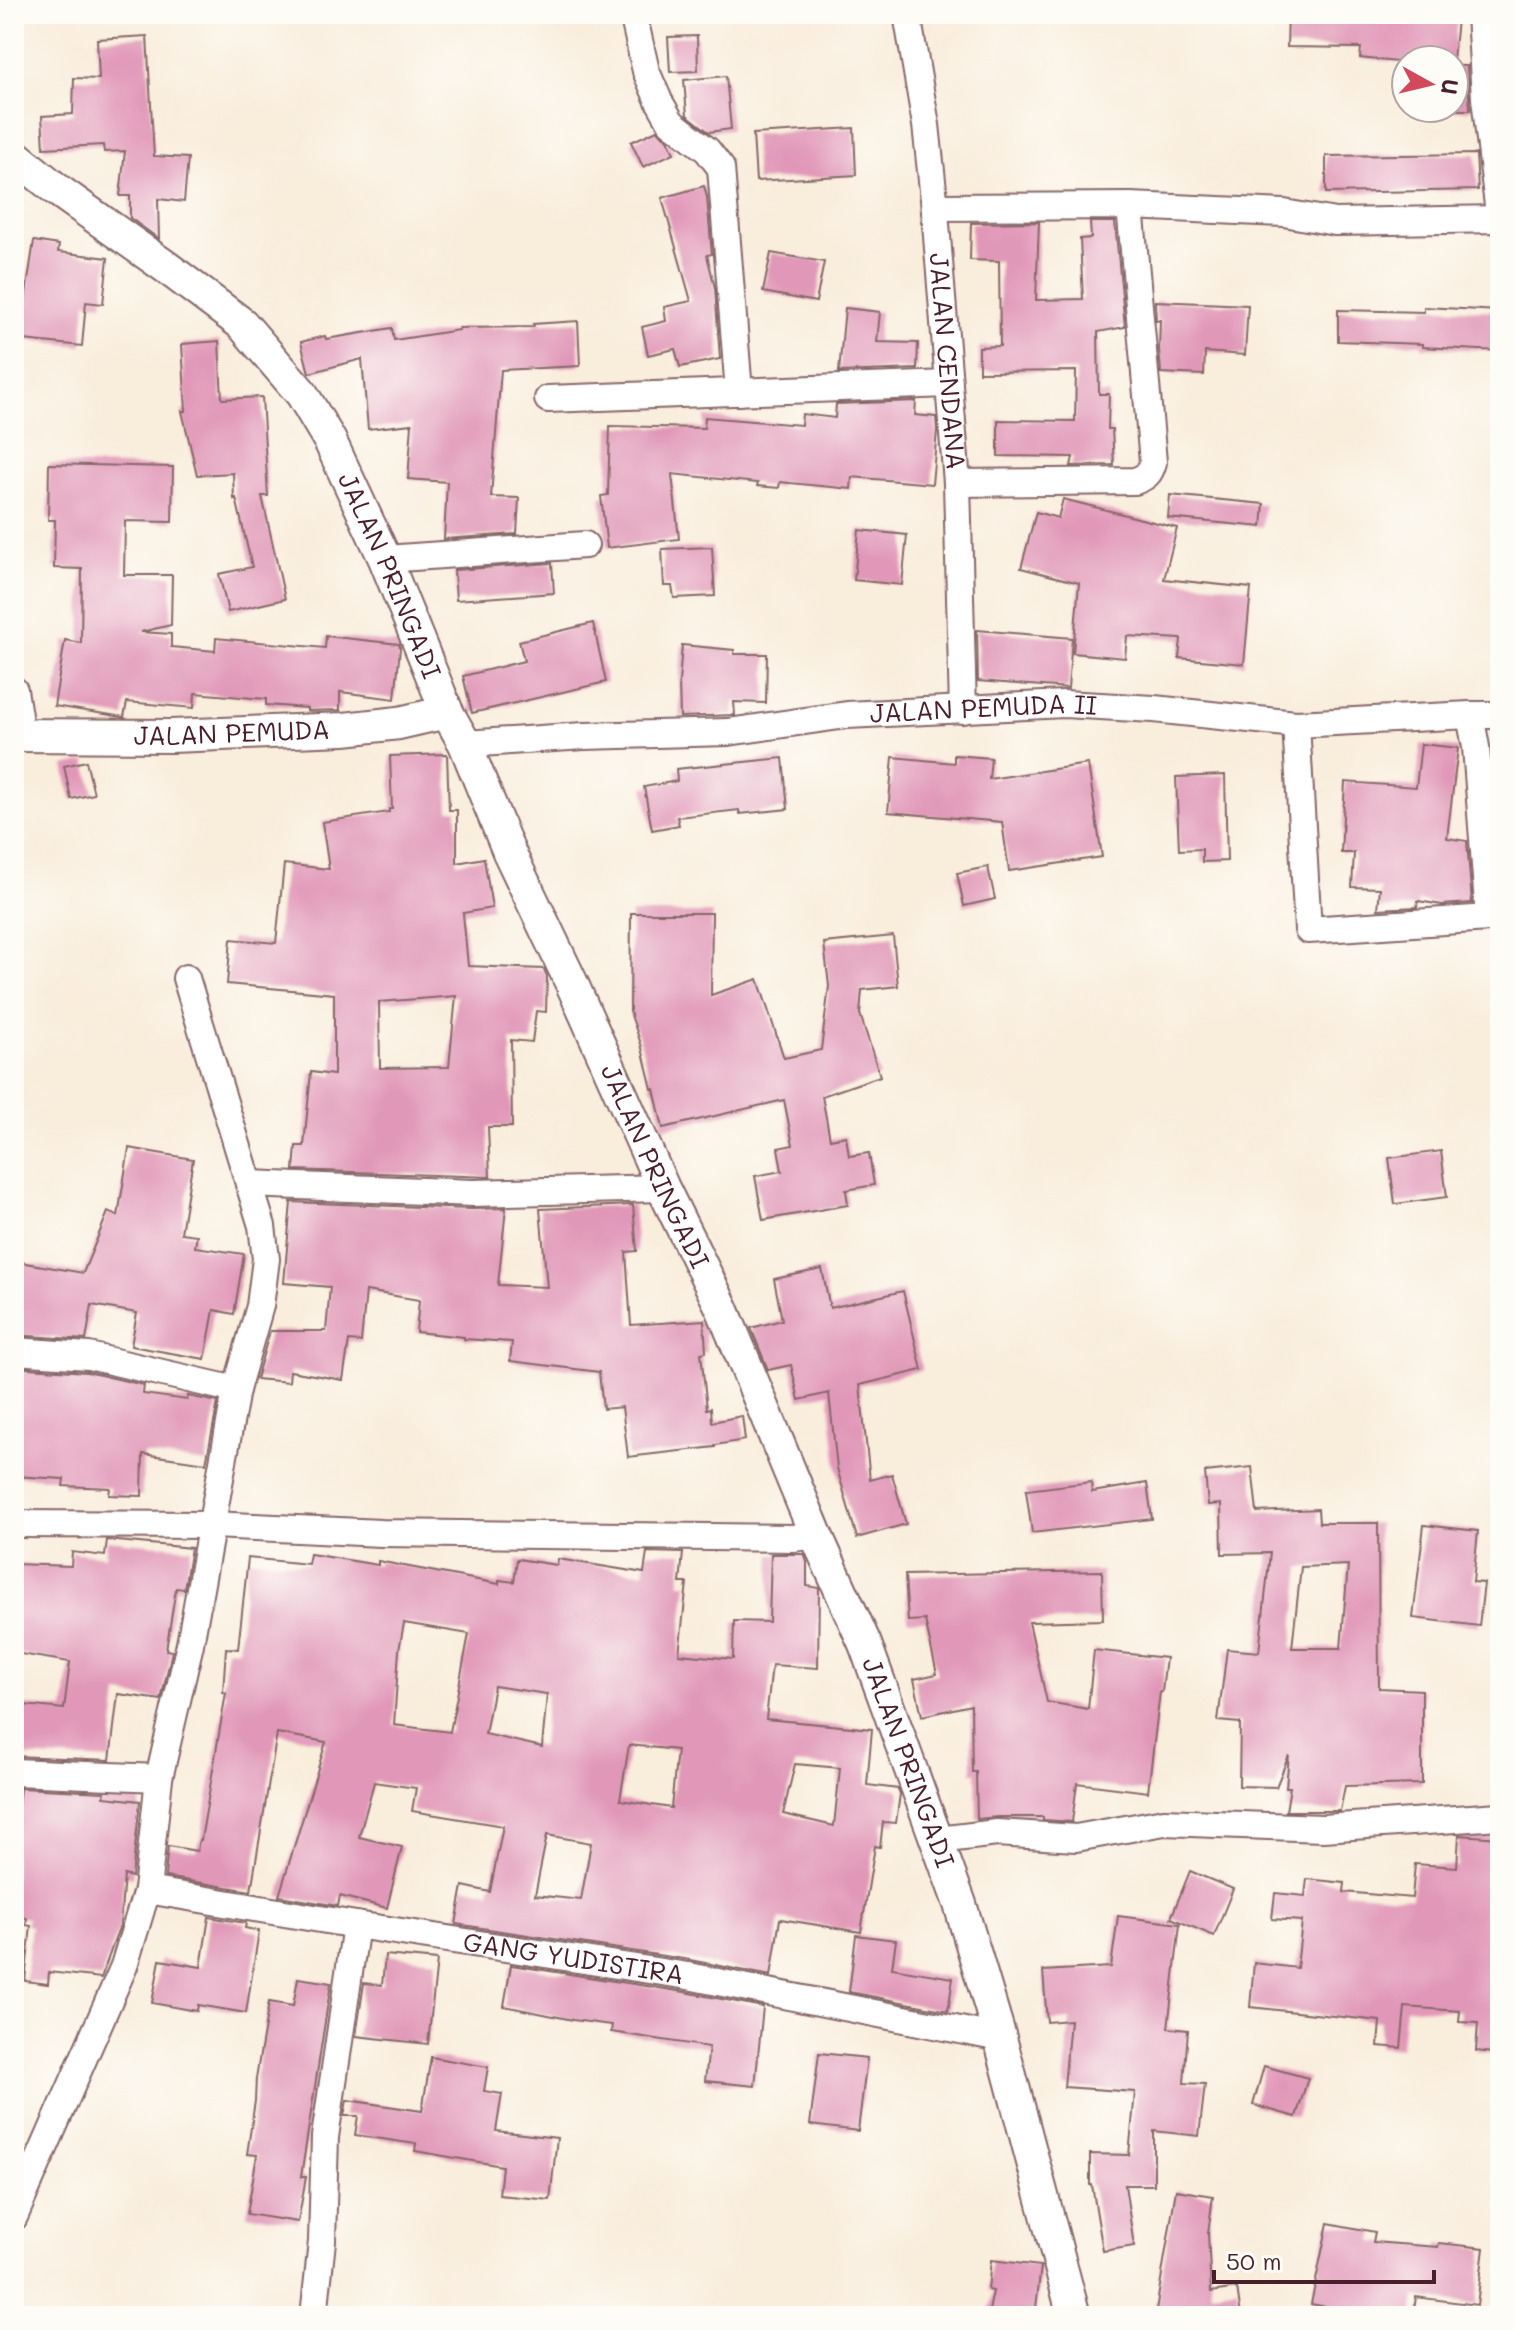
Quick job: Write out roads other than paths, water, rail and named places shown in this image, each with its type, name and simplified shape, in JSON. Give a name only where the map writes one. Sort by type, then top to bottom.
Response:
[{"type":"street","points":[[633,14],[646,71],[659,101],[671,122],[707,150],[721,168],[739,392]]},
{"type":"street","name":"JALAN CENDANA","points":[[907,14],[926,125],[935,207],[957,483],[963,710]]},
{"type":"street","points":[[935,207],[1130,206],[1284,213],[1335,222],[1500,220],[1485,98],[1480,14]]},
{"type":"street","name":"JALAN PRINGADI","points":[[14,155],[242,324],[302,394],[330,441],[385,559],[447,712],[465,744],[509,852],[663,1188],[722,1308],[816,1535],[865,1644],[960,1904],[1000,2038],[1074,2316]]},
{"type":"street","points":[[957,483],[1135,481],[1146,477],[1150,471],[1153,462],[1130,206]]},
{"type":"street","points":[[548,399],[949,384]]},
{"type":"street","points":[[385,559],[585,545]]},
{"type":"street","points":[[14,690],[18,735]]},
{"type":"street","name":"JALAN PEMUDA II","points":[[465,744],[584,736],[728,732],[847,715],[1064,704],[1154,709],[1296,724],[1500,715]]},
{"type":"street","name":"JALAN PEMUDA","points":[[18,735],[171,736],[330,730],[399,723],[447,712]]},
{"type":"street","points":[[1296,724],[1308,930],[1489,918],[1476,747],[1470,715]]},
{"type":"street","points":[[14,2217],[124,1966],[147,1890],[159,1778],[190,1644],[236,1390],[260,1306],[266,1259],[262,1226],[186,978]]},
{"type":"street","points":[[249,1184],[473,1193],[663,1188]]},
{"type":"street","points":[[14,1351],[89,1356],[236,1390]]},
{"type":"street","points":[[14,1524],[212,1525],[539,1536],[793,1538],[816,1535]]},
{"type":"street","points":[[14,1772],[159,1778]]},
{"type":"street","points":[[938,1840],[997,1833],[1076,1838],[1164,1822],[1323,1828],[1500,1816]]},
{"type":"street","name":"GANG YUDISTIRA","points":[[147,1890],[688,1976],[1000,2038]]},
{"type":"street","points":[[314,2316],[322,2241],[325,2137],[356,1925]]}]
